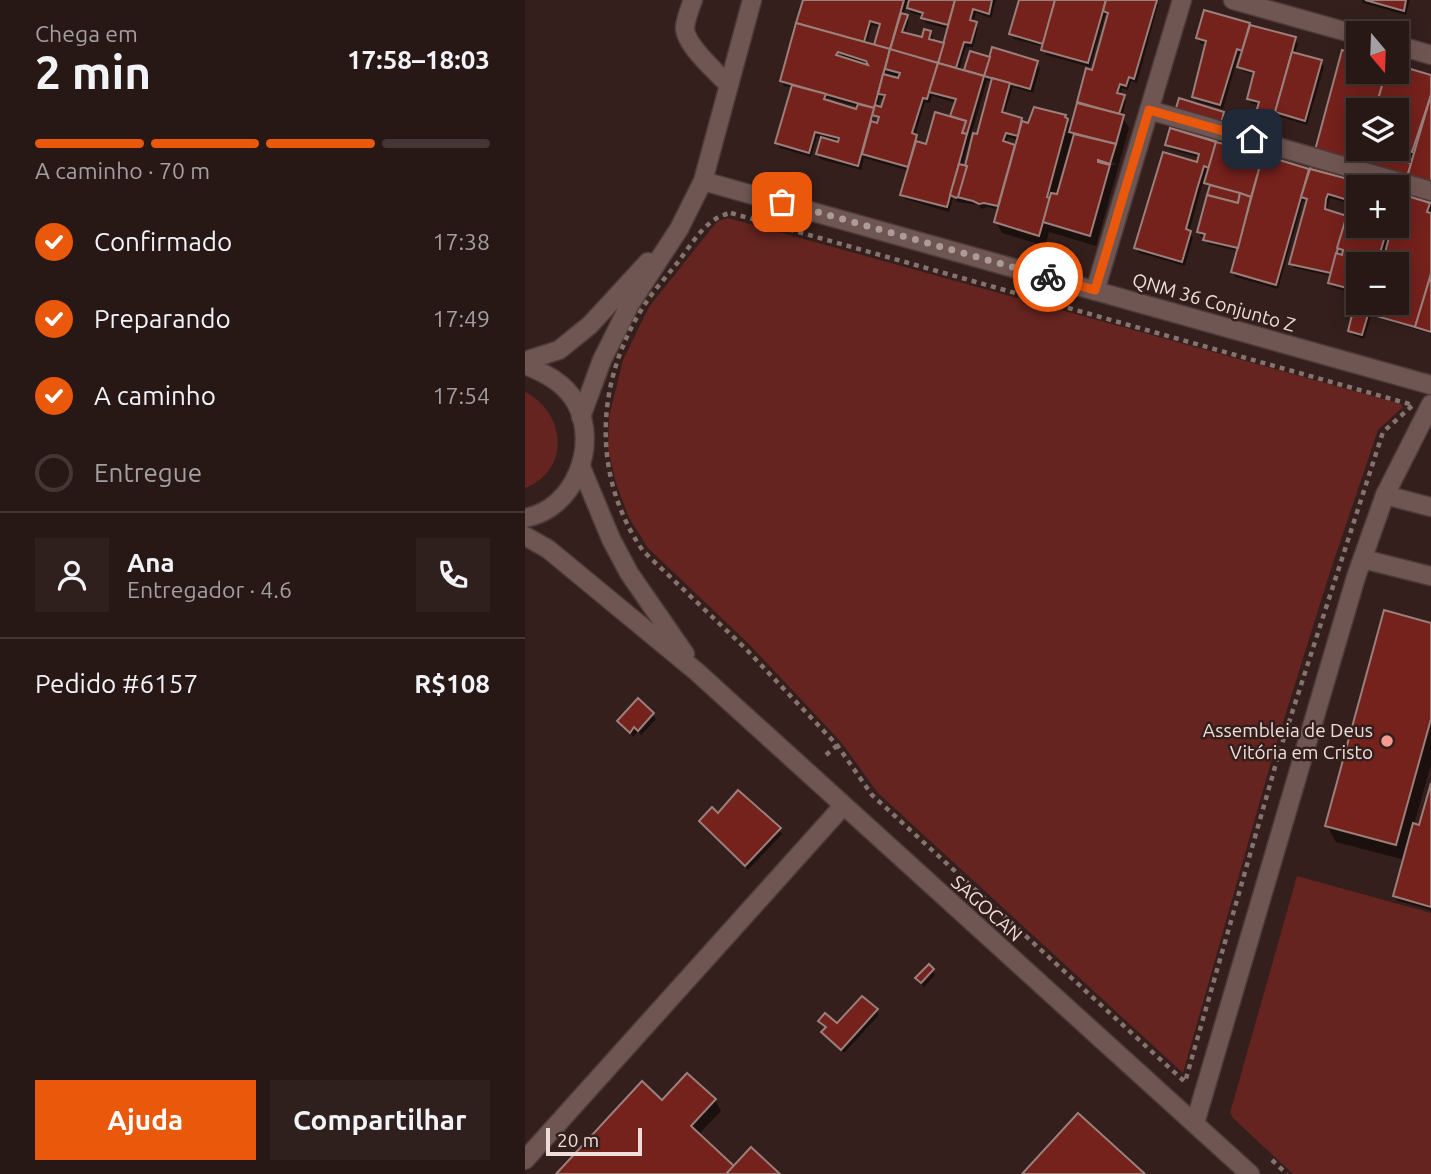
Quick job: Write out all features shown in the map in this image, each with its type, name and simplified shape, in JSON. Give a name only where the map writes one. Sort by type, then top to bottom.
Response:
[{"type":"street","points":[[693,0],[685,26],[686,33],[709,65],[729,85]]},
{"type":"street","points":[[581,417],[602,360],[630,303],[679,229],[703,181],[752,0]]},
{"type":"street","points":[[1095,290],[1182,0]]},
{"type":"street","points":[[1233,0],[1346,32]]},
{"type":"street","points":[[1409,49],[1431,55]]},
{"type":"street","points":[[1149,110],[1431,191]]},
{"type":"street","name":"QNM 36 Conjunto Z","points":[[703,181],[1431,385]]},
{"type":"street","points":[[525,363],[559,349],[590,325],[679,229]]},
{"type":"street","points":[[525,363],[552,376],[575,401],[586,434],[581,467],[563,497],[535,516],[525,518]]},
{"type":"street","points":[[1195,1123],[1363,559],[1385,495],[1431,404]]},
{"type":"street","name":"SAGOCAN","points":[[581,467],[611,539],[629,573],[697,672]]},
{"type":"street","points":[[1385,495],[1431,507]]},
{"type":"street","name":"SAGOCAN","points":[[525,536],[548,549],[697,672],[1251,1174]]},
{"type":"street","points":[[1363,559],[1431,576]]},
{"type":"street","points":[[525,1160],[843,806]]},
{"type":"path","points":[[731,213],[1413,405],[1383,432],[1378,444],[1279,753],[1192,1060],[1185,1082],[872,795],[837,745],[745,648],[643,551],[633,537],[618,503],[607,465],[606,409],[613,381],[621,354],[645,305],[703,229],[717,218],[731,213]]},
{"type":"path","points":[[1192,1060],[1213,1067]]},
{"type":"path","points":[[1269,1157],[1287,1174]]},
{"type":"shaded area","points":[[728,218],[1401,404],[1403,407],[1378,430],[1330,572],[1275,748],[1183,1073],[878,793],[841,742],[749,644],[648,548],[629,518],[616,483],[608,449],[609,417],[623,360],[649,307],[718,221]]},
{"type":"shaded area","points":[[525,392],[539,401],[549,413],[558,441],[550,468],[540,480],[525,488]]},
{"type":"shaded area","points":[[1297,876],[1431,913],[1431,1174],[1293,1174],[1233,1118],[1230,1112]]},
{"type":"building","points":[[803,0],[904,0],[890,49],[874,45],[880,24],[870,21],[864,42],[796,23]]},
{"type":"building","points":[[909,0],[955,0],[948,25],[921,18],[923,13],[907,8]]},
{"type":"building","points":[[955,0],[992,0],[989,14],[973,9],[970,20],[977,22],[971,43],[964,42],[956,68],[938,63]]},
{"type":"building","points":[[1019,0],[1055,0],[1043,44],[1009,34]]},
{"type":"building","points":[[1055,0],[1106,0],[1088,63],[1041,50]]},
{"type":"building","points":[[1106,0],[1157,0],[1134,79],[1129,77],[1126,86],[1120,84],[1117,93],[1125,95],[1119,114],[1077,102],[1086,68],[1092,70],[1108,13],[1103,11]]},
{"type":"building","points":[[1365,0],[1406,0],[1404,11]]},
{"type":"building","points":[[1204,10],[1250,23],[1242,51],[1237,49],[1220,105],[1192,97],[1206,41],[1196,38]]},
{"type":"building","points":[[901,13],[908,15],[902,32],[922,37],[924,29],[931,31],[929,39],[944,43],[938,63],[890,50]]},
{"type":"building","points":[[796,23],[890,49],[874,108],[780,81]],"holes":[[[838,52],[866,61],[868,65],[836,55]]]},
{"type":"building","points":[[1250,25],[1296,37],[1263,156],[1245,151],[1259,102],[1247,99],[1254,72],[1237,67]]},
{"type":"building","points":[[992,47],[1038,61],[1030,89],[984,76]]},
{"type":"building","points":[[890,49],[938,63],[927,99],[923,98],[912,133],[917,135],[908,167],[862,154],[871,121],[877,123],[879,117],[872,115],[875,105],[881,107],[885,95],[878,94],[883,74],[898,78],[900,73],[885,69]]},
{"type":"building","points":[[1342,50],[1346,51],[1346,84],[1383,84],[1378,98],[1346,98],[1346,161],[1360,161],[1356,175],[1346,175],[1346,179],[1310,169]]},
{"type":"building","points":[[970,51],[990,57],[984,76],[964,70]]},
{"type":"building","points":[[1292,52],[1322,60],[1305,121],[1275,112]]},
{"type":"building","points":[[938,63],[984,76],[967,134],[962,133],[966,121],[950,116],[956,99],[929,92]]},
{"type":"building","points":[[1409,69],[1431,75],[1431,95],[1412,152],[1409,151],[1409,98],[1378,98],[1383,84],[1409,84]]},
{"type":"building","points":[[992,78],[1010,83],[1002,112],[1022,118],[1018,136],[1006,133],[1003,141],[1015,145],[998,206],[979,204],[957,197],[967,166],[973,133],[977,134]]},
{"type":"building","points":[[792,85],[826,94],[824,99],[856,109],[858,104],[874,108],[858,166],[816,154],[821,137],[838,142],[839,138],[815,132],[809,153],[775,143]]},
{"type":"building","points":[[1431,95],[1431,203],[1409,196],[1408,175]]},
{"type":"building","points":[[1179,98],[1224,112],[1216,141],[1170,128]]},
{"type":"building","points":[[1077,103],[1124,115],[1116,144],[1069,132]]},
{"type":"building","points":[[1034,107],[1066,115],[1068,119],[1039,236],[994,222],[1022,121],[1028,123]]},
{"type":"building","points":[[935,112],[966,121],[962,133],[967,134],[947,207],[900,195],[916,141],[926,144]]},
{"type":"building","points":[[1170,128],[1216,142],[1209,168],[1204,166],[1197,189],[1186,229],[1191,231],[1182,262],[1134,248],[1163,152],[1197,162],[1199,154],[1165,145]]},
{"type":"building","points":[[1074,134],[1116,144],[1110,164],[1098,160],[1110,165],[1090,236],[1043,222],[1051,193],[1057,194]]},
{"type":"building","points":[[1216,142],[1228,145],[1225,152],[1233,154],[1235,147],[1263,155],[1251,197],[1204,183]]},
{"type":"building","points":[[1263,155],[1309,169],[1276,285],[1231,272]]},
{"type":"building","points":[[1360,161],[1411,163],[1408,175],[1356,175]]},
{"type":"building","points":[[959,164],[967,166],[956,198],[950,195]]},
{"type":"building","points":[[1310,169],[1346,178],[1346,199],[1328,194],[1326,199],[1325,209],[1346,216],[1331,273],[1289,264],[1307,199],[1301,197]]},
{"type":"building","points":[[1210,185],[1240,193],[1238,203],[1207,195]]},
{"type":"building","points":[[1240,193],[1251,197],[1238,248],[1203,240],[1205,234],[1197,232],[1207,195],[1238,203]]},
{"type":"building","points":[[1409,196],[1430,203],[1427,212],[1431,213],[1431,274],[1415,327],[1373,315],[1409,315],[1409,252],[1385,252],[1389,238],[1409,238]]},
{"type":"building","points":[[1346,218],[1346,238],[1384,238],[1380,252],[1346,252],[1346,288],[1328,283],[1336,253],[1342,255],[1343,250],[1337,248]]},
{"type":"building","points":[[1431,274],[1431,332],[1415,327]]},
{"type":"building","points":[[1352,315],[1368,315],[1362,335],[1348,331]]},
{"type":"building","name":"Assembleia de Deus Vitória em Cristo","points":[[1384,610],[1431,623],[1431,719],[1396,845],[1325,826]]},
{"type":"building","points":[[638,698],[654,713],[638,731],[634,727],[630,733],[617,721]]},
{"type":"building","points":[[1431,783],[1431,907],[1393,896],[1413,823],[1419,825]]},
{"type":"building","points":[[738,790],[781,828],[745,866],[699,821],[712,807],[718,813]]},
{"type":"building","points":[[929,964],[934,969],[921,983],[915,978]]},
{"type":"building","points":[[862,996],[878,1009],[841,1050],[821,1032],[826,1027],[818,1021],[825,1013],[837,1023]]},
{"type":"building","points":[[687,1073],[716,1099],[691,1126],[734,1166],[726,1174],[556,1174],[642,1081],[662,1100]]},
{"type":"building","points":[[1078,1113],[1145,1174],[1022,1174]]},
{"type":"building","points":[[751,1147],[780,1174],[726,1174]]},
{"type":"way so far","points":[[782,202],[1048,277]]},
{"type":"place","name":"Assembleia de Deus Vitória em Cristo","points":[[1387,741]]},
{"type":"route","points":[[1048,277],[1095,290],[1149,110],[1252,139]]}]
